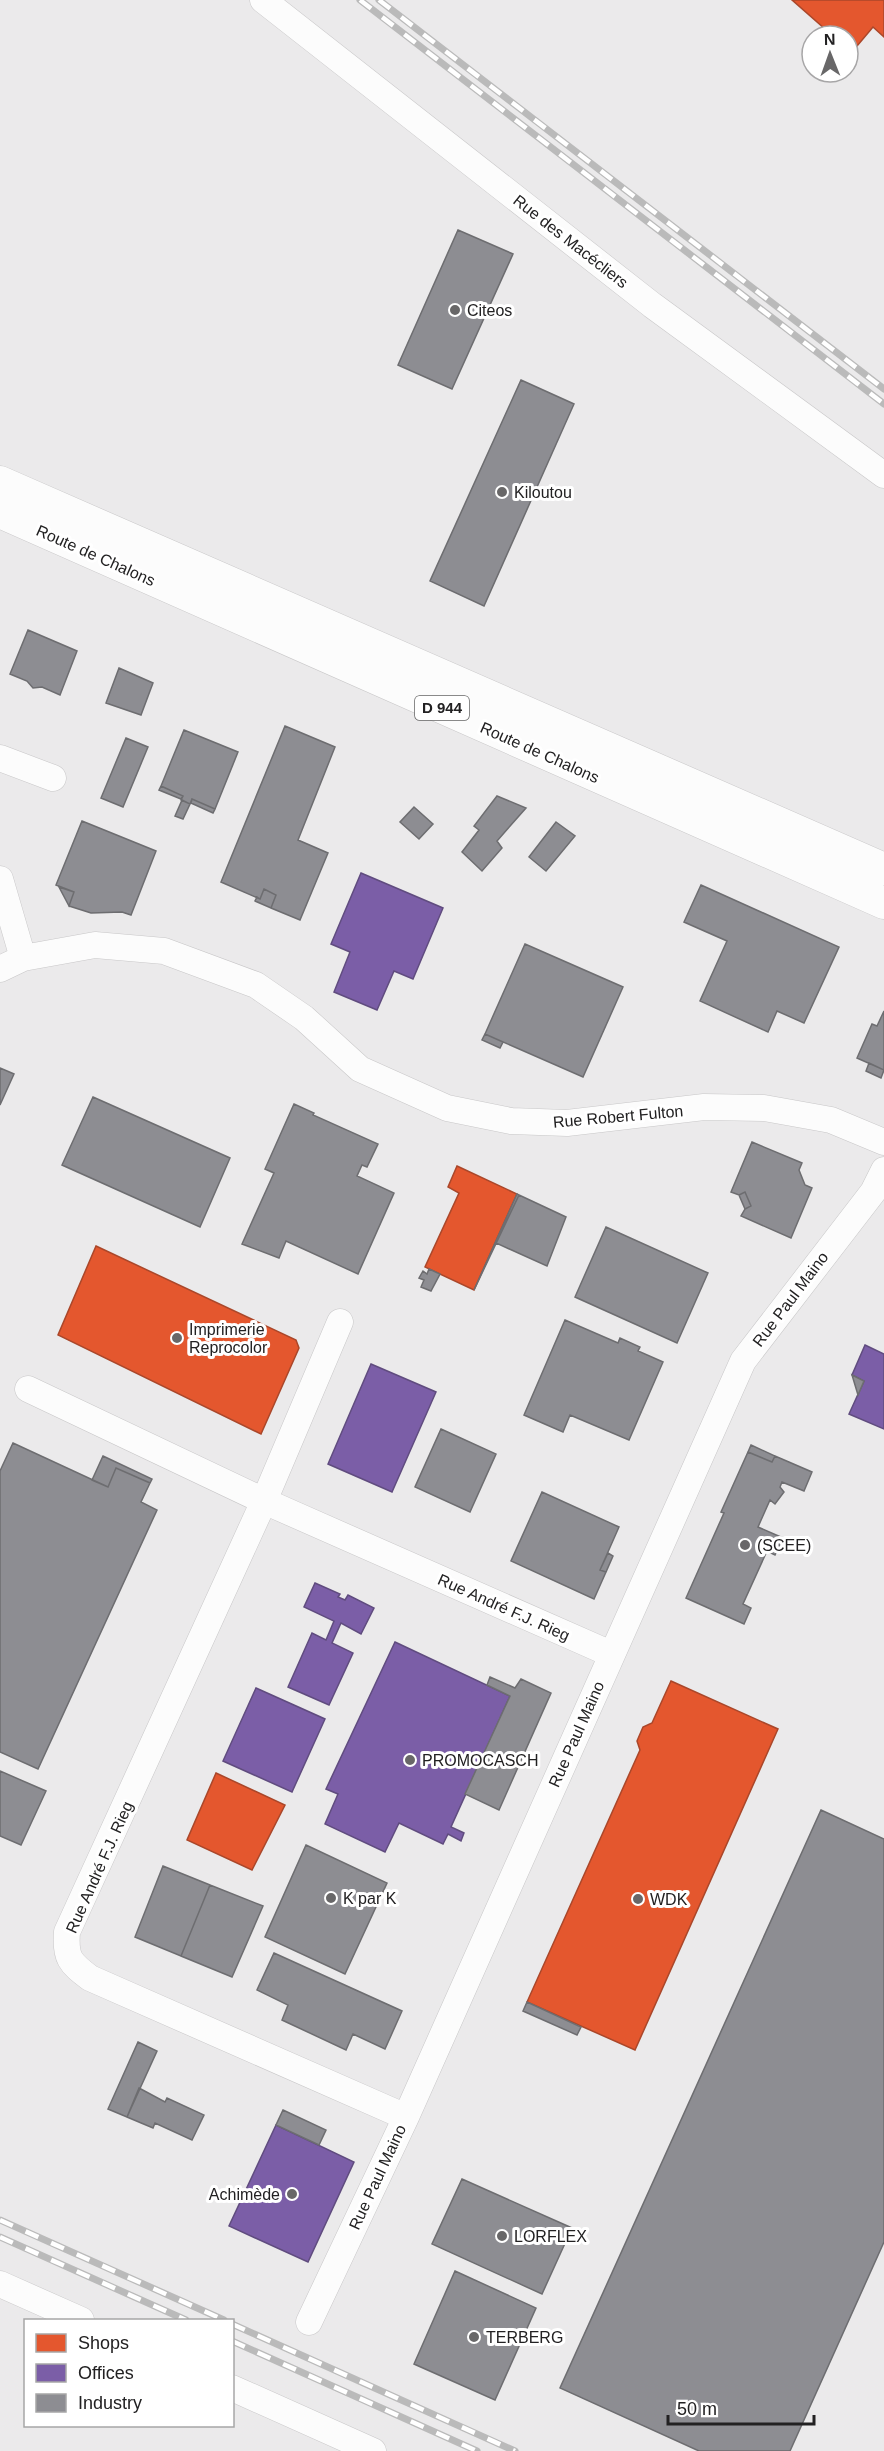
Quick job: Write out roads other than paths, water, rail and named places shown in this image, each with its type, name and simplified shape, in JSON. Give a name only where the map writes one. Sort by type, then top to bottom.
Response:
[{"type":"main road","name":"Route de Chalons","points":[[0,482],[876,862]]},
{"type":"main road","name":"Route de Chalons","points":[[0,512],[884,903]]},
{"type":"street","name":"Rue des Macécliers","points":[[263,0],[652,305],[884,475]]},
{"type":"street","points":[[0,758],[53,778]]},
{"type":"street","points":[[0,879],[11,963]]},
{"type":"street","name":"Rue Robert Fulton","points":[[11,963],[95,945],[164,951],[256,985],[304,1018],[360,1069],[447,1108],[511,1120],[567,1124],[704,1107],[764,1108],[831,1120],[884,1142]]},
{"type":"street","name":"Rue Paul Maino","points":[[309,2322],[406,2117],[743,1361],[873,1192],[884,1170]]},
{"type":"street","points":[[264,1501],[340,1322]]},
{"type":"street","name":"Rue André F.J. Rieg","points":[[28,1389],[264,1501],[611,1654]]},
{"type":"street","name":"Rue André F.J. Rieg","points":[[264,1501],[67,1932],[66,1949],[72,1965],[90,1977],[406,2117]]},
{"type":"street","points":[[0,2284],[79,2319]]},
{"type":"street","points":[[234,2389],[373,2451]]},
{"type":"railway","points":[[360,0],[884,404]]},
{"type":"railway","points":[[379,0],[884,389]]},
{"type":"railway","points":[[0,2220],[222,2319]]},
{"type":"railway","points":[[0,2237],[184,2319]]},
{"type":"railway","points":[[234,2325],[515,2451]]},
{"type":"railway","points":[[234,2342],[477,2451]]},
{"type":"place","name":"Citeos","points":[[455,310]]},
{"type":"place","name":"Kiloutou","points":[[502,492]]},
{"type":"place","name":"Imprimerie Reprocolor","points":[[177,1338]]},
{"type":"place","name":"(SCEE)","points":[[745,1545]]},
{"type":"place","name":"PROMOCASCH","points":[[410,1760]]},
{"type":"place","name":"K par K","points":[[331,1898]]},
{"type":"place","name":"WDK","points":[[638,1899]]},
{"type":"place","name":"Achimède","points":[[292,2194]]},
{"type":"place","name":"LORFLEX","points":[[502,2236]]},
{"type":"place","name":"TERBERG","points":[[474,2337]]}]
